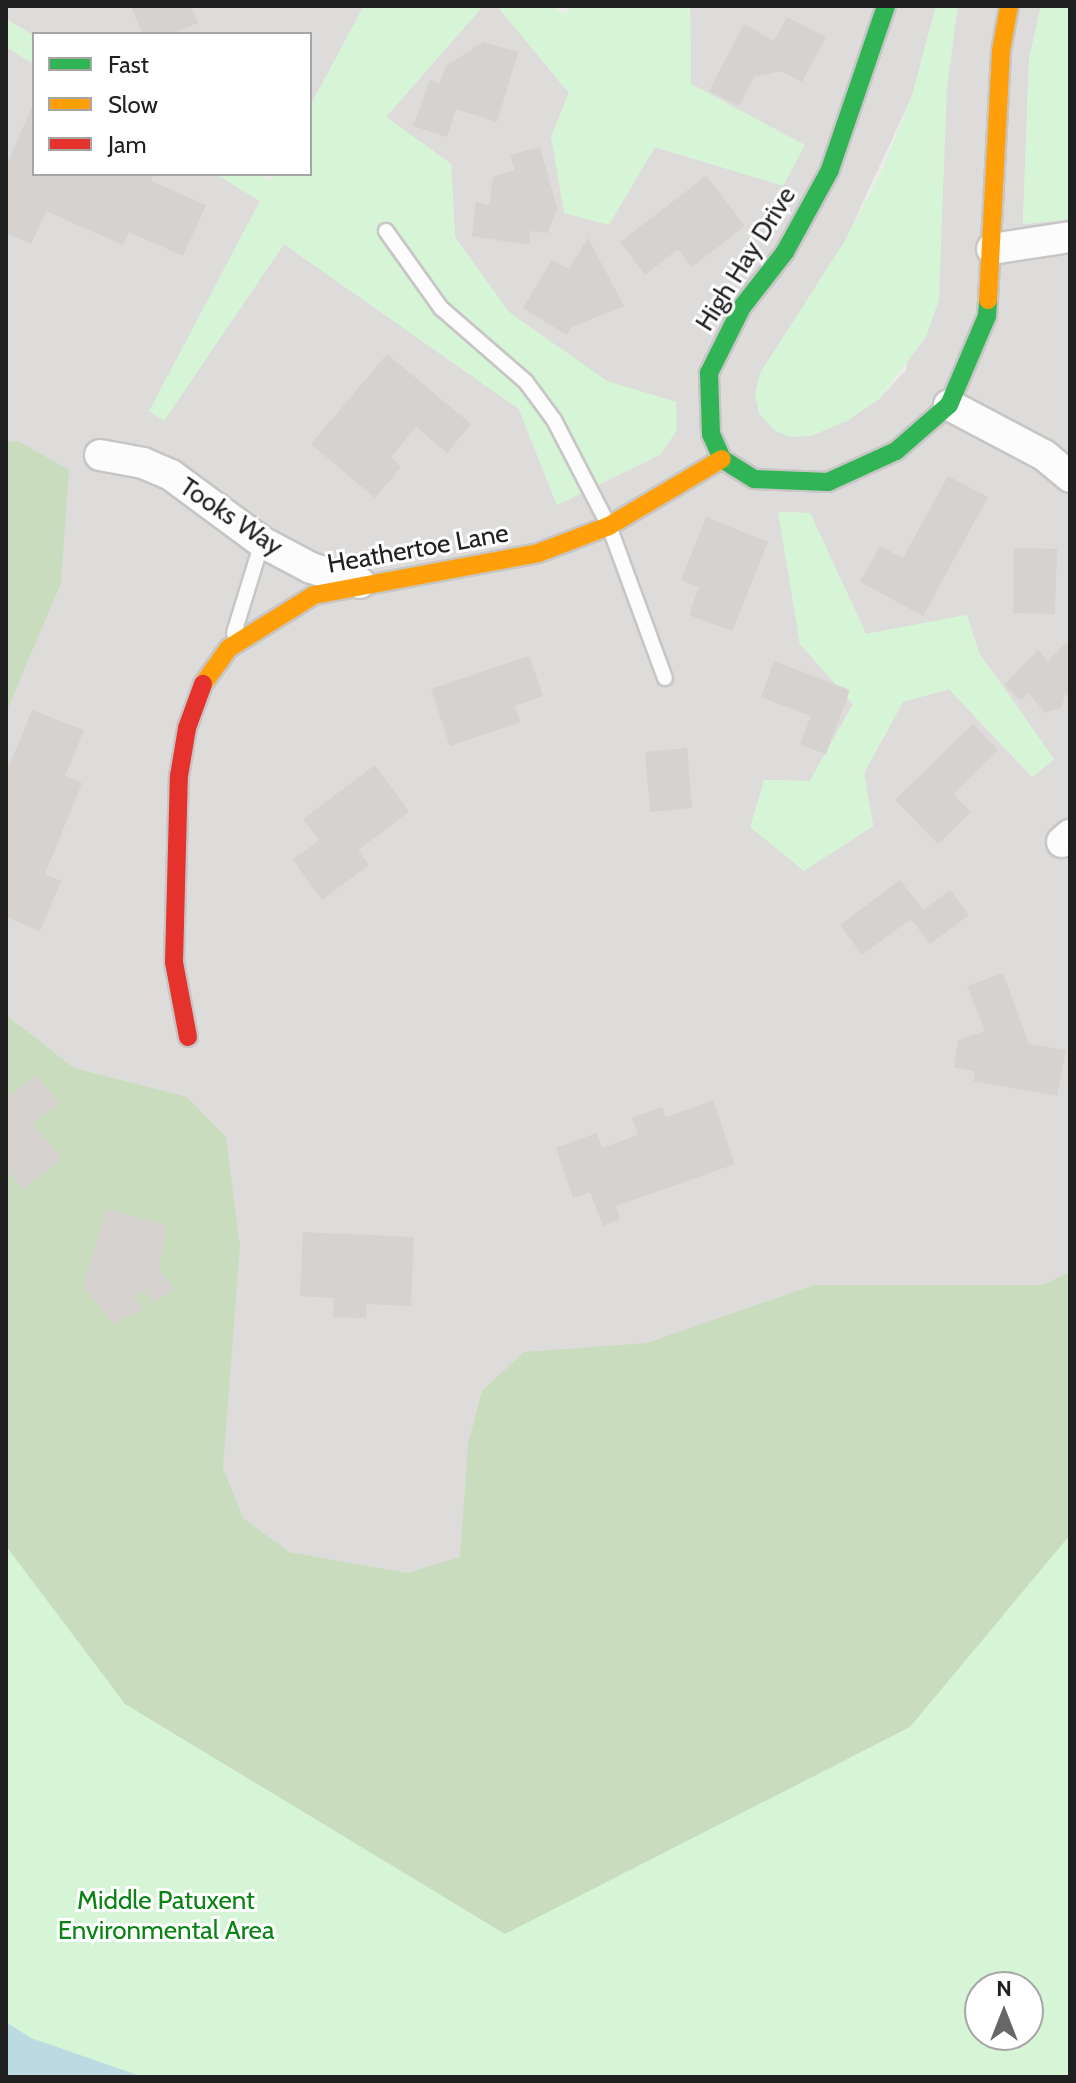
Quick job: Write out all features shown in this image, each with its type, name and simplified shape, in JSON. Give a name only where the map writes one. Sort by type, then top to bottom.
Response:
[{"type":"street","name":"High Hay Drive","points":[[722,459],[711,434],[709,373],[742,307],[785,252],[830,170],[886,6]]},
{"type":"street","points":[[722,459],[754,479],[828,482],[896,451],[949,405],[987,316],[1000,66],[1009,6]]},
{"type":"street","points":[[992,249],[1070,237]]},
{"type":"street","points":[[949,405],[1044,455],[1070,477]]},
{"type":"street","name":"Tooks Way","points":[[100,455],[143,463],[171,475],[262,542],[311,568],[362,583]]},
{"type":"street","name":"Heathertoe Lane","points":[[188,1037],[174,962],[179,776],[187,728],[205,679],[229,648],[314,595],[362,583],[469,570],[538,553],[609,526],[722,459]]},
{"type":"lane","points":[[386,231],[441,308],[526,382],[554,420],[609,526],[641,602],[665,678]]},
{"type":"lane","points":[[229,648],[262,542]]},
{"type":"shaded area","points":[[6,6],[364,6],[312,102],[312,32],[32,32],[32,35],[6,19]]},
{"type":"shaded area","points":[[483,6],[497,6],[569,93],[551,137],[654,147],[783,185],[804,145],[691,84],[690,6],[936,6],[912,96],[846,239],[811,436],[879,399],[906,370],[958,6],[1041,6],[1029,59],[1023,224],[1070,219],[1070,1535],[910,1727],[6,1546],[6,47],[32,63],[32,176],[219,176],[260,201],[150,411],[164,420],[284,244],[519,409],[557,505],[661,454],[677,402],[607,382],[509,313],[455,237],[451,164],[386,117]],"holes":[[[779,512],[810,513],[866,634],[967,615],[979,653],[1054,759],[1032,777],[949,689],[903,701],[864,773],[873,826],[804,870],[764,780],[810,781],[853,704],[800,644]]]},
{"type":"green space","points":[[364,6],[483,6],[386,117],[451,164],[455,237],[509,312],[607,381],[676,402],[677,430],[661,454],[557,505],[519,409],[284,244],[164,421],[149,411],[260,201],[219,176],[262,176],[270,181],[273,176],[312,176],[312,102]]},
{"type":"green space","points":[[497,6],[552,6],[565,15],[572,6],[690,6],[691,84],[805,145],[783,186],[655,147],[609,225],[564,213],[551,137],[569,93]]},
{"type":"green space","points":[[936,6],[958,6],[947,86],[939,300],[926,337],[879,399],[847,421],[811,436],[790,437],[774,430],[759,413],[755,395],[760,373],[846,239],[882,170],[912,96]]},
{"type":"green space","points":[[1041,6],[1070,6],[1070,219],[1023,224],[1029,59]]},
{"type":"green space","points":[[6,19],[32,35],[32,63],[6,47]]},
{"type":"green space","points":[[18,441],[69,470],[61,583],[6,713],[6,442]]},
{"type":"green space","points":[[778,512],[810,513],[866,634],[967,615],[979,653],[1054,759],[1033,777],[949,689],[903,702],[864,773],[873,826],[804,871],[750,827],[764,780],[810,781],[853,704],[800,644]]},
{"type":"green space","points":[[6,1015],[74,1068],[187,1097],[226,1137],[240,1246],[223,1468],[243,1518],[289,1552],[407,1573],[460,1557],[468,1444],[482,1391],[524,1352],[647,1343],[814,1285],[1043,1285],[1070,1272],[1070,2077],[143,2077],[6,2022]]},
{"type":"green space","name":"Middle Patuxent Environmental Area","points":[[1070,1535],[1070,2077],[6,2077],[6,1546],[125,1704],[505,1934],[910,1727]]},
{"type":"water","points":[[6,2022],[31,2038],[143,2077],[6,2077]]},
{"type":"building","points":[[131,6],[191,6],[198,23],[176,32],[141,32]]},
{"type":"building","points":[[787,17],[826,37],[802,82],[781,71],[754,77],[739,106],[709,91],[744,24],[774,41]]},
{"type":"building","points":[[483,42],[518,52],[497,122],[456,109],[447,137],[413,126],[430,80],[439,84],[446,66]]},
{"type":"building","points":[[32,107],[32,176],[153,176],[151,181],[206,205],[183,256],[129,232],[123,245],[46,211],[31,244],[6,233],[6,166]]},
{"type":"building","points":[[540,147],[557,208],[548,233],[530,231],[529,245],[472,236],[476,202],[489,205],[493,177],[515,170],[510,155]]},
{"type":"building","points":[[706,176],[745,226],[692,267],[678,249],[645,275],[620,242]]},
{"type":"building","points":[[588,238],[624,306],[571,327],[567,335],[523,308],[552,260],[569,269]]},
{"type":"building","points":[[387,354],[471,424],[447,453],[416,427],[391,457],[401,467],[375,498],[311,444]]},
{"type":"building","points":[[948,476],[988,497],[923,616],[860,582],[880,546],[903,558]]},
{"type":"building","points":[[706,517],[768,542],[732,631],[689,615],[699,587],[681,580]]},
{"type":"building","points":[[1014,548],[1057,549],[1055,614],[1013,613]]},
{"type":"building","points":[[1066,643],[1070,647],[1070,705],[1065,692],[1062,707],[1045,713],[1029,693],[1021,701],[1004,685],[1038,650],[1048,661]]},
{"type":"building","points":[[529,656],[543,696],[515,706],[520,722],[450,746],[431,689]]},
{"type":"building","points":[[774,661],[850,690],[826,754],[800,745],[811,716],[761,697]]},
{"type":"building","points":[[32,710],[84,730],[65,776],[82,783],[45,874],[61,881],[40,931],[6,917],[6,773]]},
{"type":"building","points":[[973,724],[998,750],[953,794],[971,812],[938,844],[895,800]]},
{"type":"building","points":[[687,748],[692,808],[650,812],[645,752]]},
{"type":"building","points":[[375,765],[409,812],[358,850],[369,865],[322,900],[293,860],[319,840],[303,819]]},
{"type":"building","points":[[900,880],[923,910],[950,890],[969,915],[930,944],[911,919],[862,955],[840,925]]},
{"type":"building","points":[[1003,973],[1029,1044],[1066,1050],[1057,1096],[973,1081],[975,1072],[954,1067],[958,1040],[985,1031],[967,986]]},
{"type":"building","points":[[37,1075],[59,1103],[33,1124],[62,1158],[23,1190],[6,1169],[6,1099]]},
{"type":"building","points":[[713,1100],[735,1164],[616,1206],[620,1219],[603,1226],[590,1192],[573,1198],[556,1148],[597,1133],[602,1148],[638,1135],[632,1118],[662,1107],[666,1117]]},
{"type":"building","points":[[106,1209],[167,1225],[159,1270],[175,1289],[154,1303],[143,1290],[135,1297],[144,1309],[113,1324],[83,1286]]},
{"type":"building","points":[[303,1232],[414,1237],[411,1306],[367,1304],[366,1318],[333,1317],[334,1298],[300,1296]]},
{"type":"traffic: fast","points":[[886,6],[830,170],[785,252],[742,307],[709,373],[711,434],[722,459],[754,479],[828,482],[896,451],[949,405],[987,316],[988,300]]},
{"type":"traffic: slow","points":[[988,300],[1001,51],[1009,6]]},
{"type":"traffic: slow","points":[[203,684],[229,648],[314,595],[538,553],[609,526],[722,459]]},
{"type":"traffic: jam","points":[[188,1037],[174,962],[179,776],[187,728],[203,684]]}]
